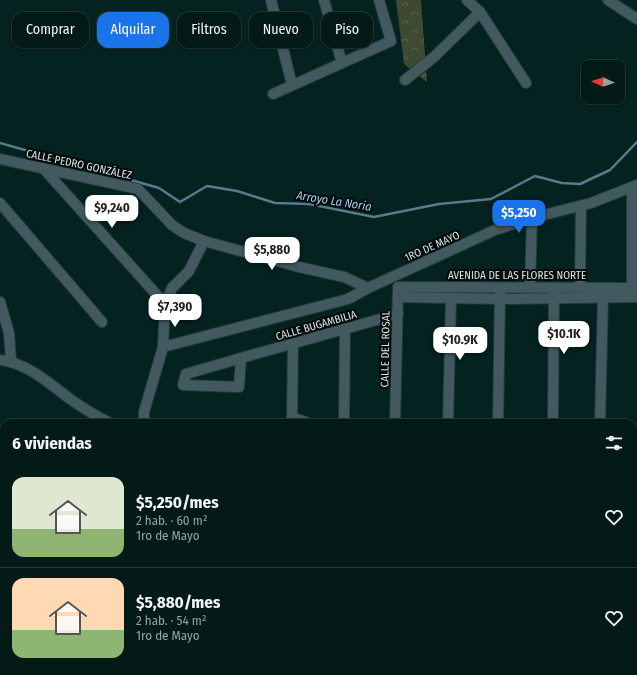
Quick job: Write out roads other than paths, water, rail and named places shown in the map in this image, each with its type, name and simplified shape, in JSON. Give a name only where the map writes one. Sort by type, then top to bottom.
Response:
[{"type":"street","points":[[271,0],[292,85]]},
{"type":"street","points":[[324,0],[342,63]]},
{"type":"street","points":[[273,94],[391,41],[379,0]]},
{"type":"street","points":[[467,0],[480,12],[526,82]]},
{"type":"street","points":[[608,0],[637,19]]},
{"type":"street","points":[[405,80],[434,57],[480,12]]},
{"type":"street","name":"CALLE PEDRO GONZÁLEZ","points":[[0,159],[138,189],[172,224],[184,233],[204,241]]},
{"type":"street","points":[[43,168],[165,304]]},
{"type":"street","points":[[634,186],[635,290]]},
{"type":"street","name":"1RO DE MAYO","points":[[396,275],[495,230],[532,218],[591,203],[634,186]]},
{"type":"street","points":[[0,203],[102,322]]},
{"type":"street","points":[[580,287],[581,206]]},
{"type":"street","points":[[530,287],[532,218]]},
{"type":"street","points":[[144,419],[144,412],[163,347],[165,304],[172,288],[189,271],[204,241],[299,267],[344,277],[368,288]]},
{"type":"street","points":[[163,347],[348,299],[396,275]]},
{"type":"street","name":"CALLE DEL ROSAL","points":[[395,419],[398,314],[396,275]]},
{"type":"street","points":[[498,419],[500,287]]},
{"type":"street","name":"AVENIDA DE LAS FLORES NORTE","points":[[398,292],[500,287],[580,287],[635,290]]},
{"type":"street","points":[[553,419],[554,287]]},
{"type":"street","name":"AVENIDA DE LAS FLORES NORTE","points":[[398,292],[451,298],[500,299],[603,296],[635,290]]},
{"type":"street","points":[[600,419],[603,296]]},
{"type":"street","points":[[448,419],[451,298]]},
{"type":"street","points":[[0,302],[9,333],[11,361]]},
{"type":"street","name":"CALLE BUGAMBILIA","points":[[241,358],[239,387],[183,385],[186,374],[241,358],[398,314]]},
{"type":"street","points":[[344,419],[345,329]]},
{"type":"street","points":[[293,344],[292,417],[297,419]]},
{"type":"street","points":[[0,360],[11,361],[46,379],[88,411],[103,419]]},
{"type":"waterway","name":"Arroyo La Noria","points":[[0,143],[159,188],[180,202],[207,186],[237,191],[275,203],[309,204],[374,217],[439,204],[491,199],[535,176],[562,183],[580,184],[610,170],[637,142]]}]
